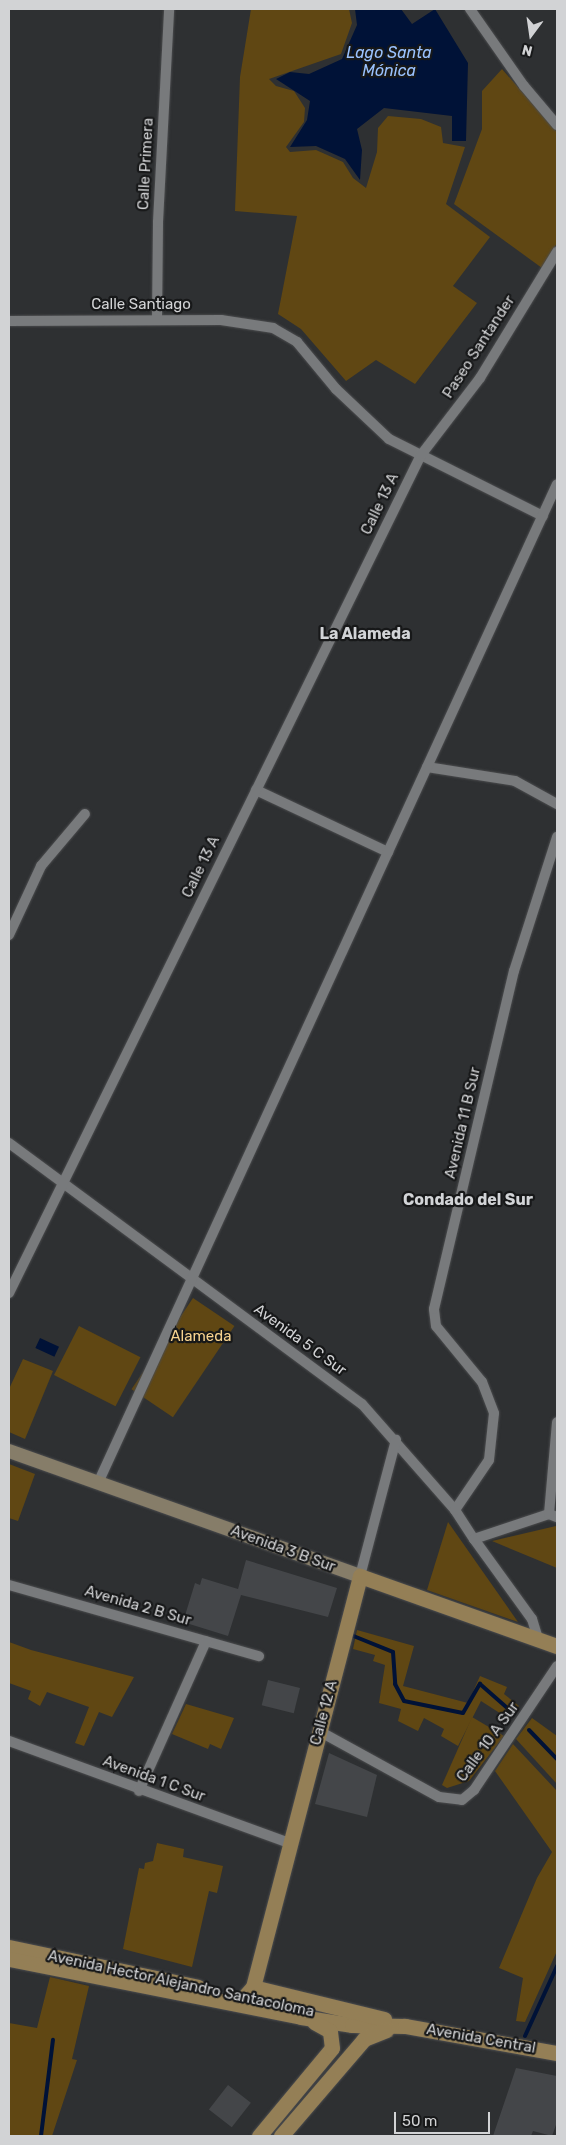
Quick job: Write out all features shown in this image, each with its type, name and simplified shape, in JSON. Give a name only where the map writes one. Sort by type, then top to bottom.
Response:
[{"type":"main road","name":"Avenida 3 B Sur","points":[[360,1576],[557,1646]]},
{"type":"main road","name":"Calle 12 A","points":[[249,1992],[360,1576]]},
{"type":"main road","points":[[354,1600],[368,1589],[385,1586]]},
{"type":"main road","name":"Avenida Hector Alejandro Santacoloma","points":[[9,1947],[249,1992],[336,2018],[352,2025]]},
{"type":"main road","name":"Avenida Hector Alejandro Santacoloma","points":[[9,1959],[301,2017],[352,2025],[405,2026]]},
{"type":"main road","points":[[249,1992],[405,2026]]},
{"type":"main road","points":[[259,2136],[332,2048],[333,2040],[328,2029],[301,2017]]},
{"type":"main road","points":[[350,2057],[352,2025]]},
{"type":"main road","points":[[280,2136],[370,2035],[405,2026]]},
{"type":"main road","name":"Avenida Central","points":[[405,2026],[557,2052]]},
{"type":"street","name":"Calle Primera","points":[[158,320],[158,222],[170,9]]},
{"type":"street","points":[[470,9],[524,86],[557,125]]},
{"type":"street","name":"Paseo Santander","points":[[421,455],[480,378],[557,252]]},
{"type":"street","name":"Calle Santiago","points":[[9,321],[221,320],[273,328],[297,342],[336,389],[389,439],[421,455]]},
{"type":"street","points":[[421,455],[543,516]]},
{"type":"street","name":"Calle 13 A","points":[[9,1293],[421,455]]},
{"type":"street","points":[[98,1483],[557,484]]},
{"type":"street","points":[[427,767],[515,781],[557,804]]},
{"type":"street","points":[[256,790],[388,852]]},
{"type":"street","points":[[9,935],[41,866],[85,814]]},
{"type":"street","name":"Avenida 11 B Sur","points":[[455,1510],[477,1483],[489,1460],[494,1413],[482,1382],[436,1326],[434,1309],[514,971],[557,838]]},
{"type":"street","name":"Avenida 5 C Sur","points":[[9,1143],[62,1185],[362,1404],[396,1440],[455,1510],[532,1619],[538,1639]]},
{"type":"street","points":[[474,1538],[553,1516],[557,1422]]},
{"type":"street","name":"Calle 12 A","points":[[360,1576],[396,1440]]},
{"type":"street","name":"Avenida 3 B Sur","points":[[9,1451],[360,1576]]},
{"type":"street","name":"Avenida 2 B Sur","points":[[9,1585],[259,1656]]},
{"type":"street","points":[[139,1791],[206,1641]]},
{"type":"street","name":"Calle 10 A Sur","points":[[319,1732],[439,1797],[462,1800],[474,1790],[555,1679],[557,1666]]},
{"type":"street","name":"Avenida 1 C Sur","points":[[9,1741],[139,1791],[290,1843]]},
{"type":"green space","points":[[251,9],[349,9],[352,23],[341,54],[269,79],[276,86],[294,91],[305,108],[304,122],[286,147],[290,152],[316,150],[343,162],[353,178],[366,188],[377,152],[378,128],[388,116],[421,119],[441,127],[443,143],[465,147],[446,204],[490,237],[453,286],[477,303],[415,384],[376,360],[346,381],[301,329],[278,314],[297,216],[235,211],[240,77]]},
{"type":"green space","points":[[502,69],[557,132],[557,243],[542,268],[454,204],[482,129],[482,91]]},
{"type":"green space","name":"Alameda","points":[[193,1298],[234,1326],[173,1417],[131,1389]]},
{"type":"green space","points":[[79,1326],[140,1357],[116,1406],[54,1375]]},
{"type":"green space","points":[[23,1359],[53,1371],[25,1439],[9,1432],[9,1389]]},
{"type":"green space","points":[[9,1464],[35,1474],[18,1521],[9,1518]]},
{"type":"green space","points":[[448,1522],[518,1622],[427,1590]]},
{"type":"green space","points":[[556,1526],[557,1568],[492,1541]]},
{"type":"green space","points":[[357,1630],[414,1646],[403,1686],[468,1703],[480,1676],[507,1687],[504,1694],[519,1706],[509,1719],[481,1701],[458,1746],[441,1736],[444,1729],[424,1718],[418,1731],[398,1721],[401,1709],[379,1703],[385,1665],[373,1661],[375,1655],[353,1649]]},
{"type":"green space","points":[[9,1642],[31,1650],[134,1677],[112,1717],[99,1712],[84,1746],[75,1743],[89,1707],[47,1692],[40,1706],[28,1699],[31,1691],[9,1683]]},
{"type":"green space","points":[[186,1704],[234,1718],[221,1749],[210,1744],[208,1749],[172,1734]]},
{"type":"green space","points":[[472,1717],[504,1736],[469,1781],[447,1788],[442,1785]]},
{"type":"green space","points":[[532,1718],[557,1736],[557,1784],[516,1739]]},
{"type":"green space","points":[[513,1744],[557,1791],[557,1951],[525,2022],[516,2021],[523,1978],[499,1968],[537,1878],[552,1852],[495,1771]]},
{"type":"green space","points":[[157,1843],[184,1849],[183,1857],[223,1866],[217,1893],[209,1891],[192,1967],[123,1949],[139,1868],[144,1869],[145,1863],[153,1861]]},
{"type":"green space","points":[[50,1977],[89,1986],[72,2059],[77,2060],[52,2136],[9,2136],[9,2023],[37,2028]]},
{"type":"water","name":"Lago Santa Mónica","points":[[355,9],[401,9],[412,24],[435,9],[468,63],[466,141],[452,141],[452,116],[384,108],[357,129],[362,150],[360,180],[345,159],[316,146],[290,147],[307,120],[310,101],[276,79],[290,72],[309,74],[342,59],[357,25]]},
{"type":"water","points":[[40,1338],[59,1347],[54,1357],[35,1348]]},
{"type":"building","points":[[246,1560],[337,1588],[328,1617],[241,1595],[228,1636],[183,1622],[195,1583],[200,1585],[202,1578],[238,1589]]},
{"type":"building","points":[[268,1680],[300,1688],[294,1713],[262,1705]]},
{"type":"building","points":[[329,1753],[377,1775],[367,1817],[315,1804]]},
{"type":"building","points":[[516,2068],[557,2076],[557,2122],[552,2136],[533,2131],[531,2136],[493,2136]]},
{"type":"building","points":[[228,2085],[251,2103],[232,2127],[209,2109]]},
{"type":"waterway","points":[[351,1635],[393,1652],[395,1684],[404,1701],[463,1713],[480,1684],[514,1714]]},
{"type":"waterway","points":[[529,1730],[557,1759]]},
{"type":"waterway","points":[[525,2036],[557,1966]]},
{"type":"waterway","points":[[41,2136],[53,2040]]},
{"type":"district","name":"La Alameda","points":[[365,634]]},
{"type":"district","name":"Condado del Sur","points":[[468,1200]]}]
